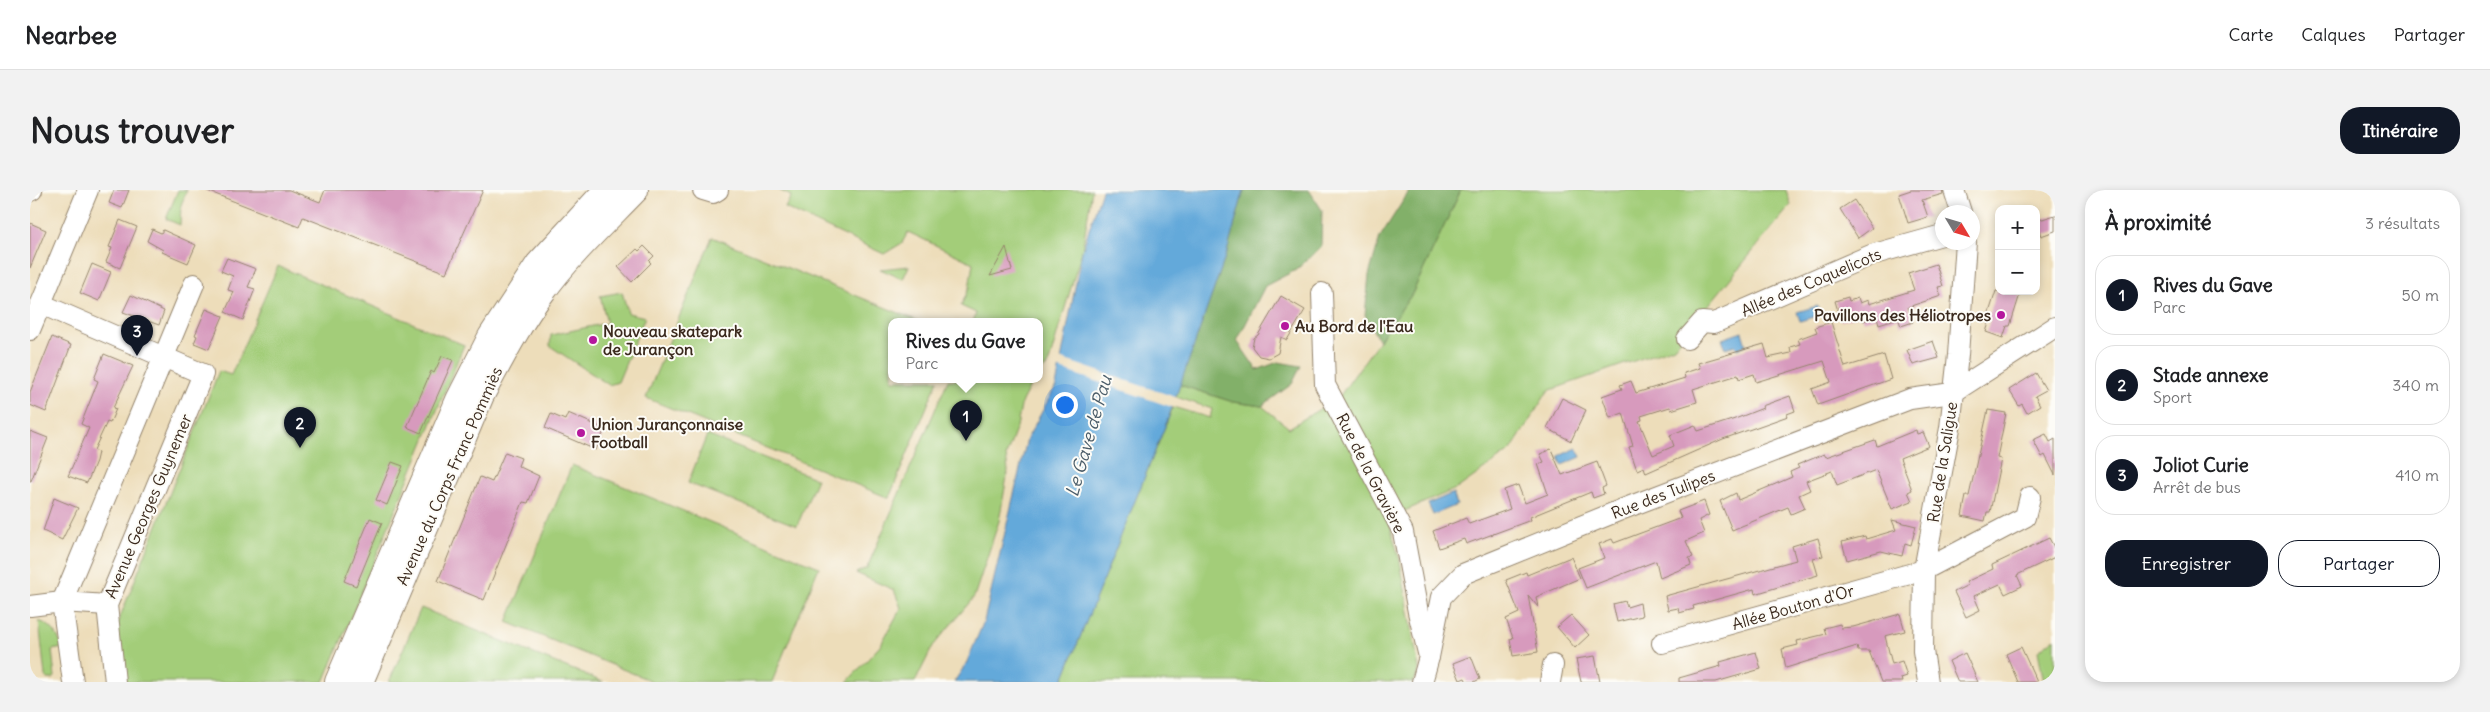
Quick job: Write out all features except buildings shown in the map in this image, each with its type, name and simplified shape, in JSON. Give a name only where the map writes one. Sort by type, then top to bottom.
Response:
[{"type":"main road","name":"Avenue du Corps Franc Pommiès","points":[[338,682],[459,400],[491,336],[539,264],[607,190]]},
{"type":"main road","name":"Avenue du Corps Franc Pommiès","points":[[360,682],[478,401],[499,362],[542,292],[570,257],[635,190]]},
{"type":"street","points":[[703,190],[713,193],[718,190]]},
{"type":"street","points":[[1954,190],[1959,205]]},
{"type":"street","points":[[30,330],[81,192]]},
{"type":"street","name":"Allée des Coquelicots","points":[[1687,339],[1702,322],[1714,323],[1871,255],[1935,237]]},
{"type":"street","name":"Rue de la Saligue","points":[[1928,682],[1923,651],[1924,570],[1950,428],[1952,393],[1958,355],[1965,250]]},
{"type":"street","points":[[73,682],[62,602],[194,284]]},
{"type":"street","name":"Rue de la Gravière","points":[[1322,294],[1325,386],[1403,532],[1418,612],[1429,657],[1422,682]]},
{"type":"street","name":"Avenue Georges Guynemer","points":[[41,304],[203,374],[107,605],[115,682]]},
{"type":"street","points":[[1952,393],[2055,327]]},
{"type":"street","name":"Rue des Tulipes","points":[[1429,657],[1441,597],[1463,574],[1623,509],[1910,399],[1952,393]]},
{"type":"street","name":"Allée Bouton d'Or","points":[[1662,644],[1924,570],[2026,517],[2030,497]]},
{"type":"street","points":[[30,606],[62,602],[107,605]]},
{"type":"green space","points":[[178,190],[187,190],[181,205],[180,225],[166,219]]},
{"type":"green space","points":[[779,190],[1092,190],[1082,251],[1048,365],[1043,369],[1043,318],[974,318],[976,313],[961,306],[969,288],[973,263],[908,232],[902,243],[884,254],[785,208],[791,196]]},
{"type":"green space","points":[[1244,190],[1309,190],[1322,210],[1321,247],[1296,270],[1265,286],[1237,341],[1257,370],[1278,362],[1301,366],[1292,384],[1262,406],[1233,402],[1180,385],[1227,252]]},
{"type":"green space","points":[[1410,190],[1461,190],[1412,294],[1379,341],[1365,315],[1369,275],[1380,237]]},
{"type":"green space","points":[[1461,190],[1786,190],[1791,205],[1674,347],[1548,391],[1511,450],[1458,488],[1388,518],[1400,561],[1419,669],[1414,682],[1062,682],[1173,407],[1210,418],[1212,409],[1176,397],[1180,385],[1233,402],[1262,406],[1289,428],[1339,397],[1412,294]]},
{"type":"green space","points":[[712,237],[911,318],[888,318],[888,383],[937,383],[889,498],[646,398]]},
{"type":"green space","points":[[278,266],[464,345],[324,682],[122,682],[116,627],[219,371],[231,375]]},
{"type":"green space","points":[[909,266],[903,279],[880,269]]},
{"type":"green space","name":"Nouveau skatepark de Jurançon","points":[[622,292],[628,313],[645,317],[618,382],[609,385],[550,346],[551,335],[607,323],[600,296]]},
{"type":"green space","points":[[947,383],[1031,383],[1022,401],[1017,427],[1006,456],[1008,471],[999,521],[974,597],[933,646],[915,682],[847,682],[880,646],[901,608],[894,590],[856,573],[867,568]]},
{"type":"green space","points":[[707,435],[817,479],[797,526],[688,483]]},
{"type":"green space","points":[[572,465],[819,567],[772,682],[654,682],[507,622]]},
{"type":"green space","points":[[421,608],[603,682],[389,682]]},
{"type":"green space","points":[[39,621],[52,628],[63,648],[52,650],[55,677],[53,679],[47,679],[45,676]]},
{"type":"green space","points":[[2055,638],[2055,682],[2044,682],[2038,651]]},
{"type":"water","name":"Le Gave de Pau","points":[[1102,190],[1244,190],[1227,252],[1168,419],[1062,682],[954,682],[966,664],[984,621],[1027,439],[1056,386],[1082,251]]},
{"type":"water","points":[[1817,306],[1820,315],[1800,321],[1797,312]]},
{"type":"water","points":[[1742,332],[1746,345],[1737,349],[1735,345],[1726,348],[1722,339]]},
{"type":"water","points":[[1577,448],[1581,457],[1562,465],[1559,456]]},
{"type":"water","points":[[1453,493],[1457,505],[1433,515],[1428,504]]},
{"type":"pier","points":[[1059,358],[1178,398],[1175,408],[1057,368]]},
{"type":"place","name":"Pavillons des Héliotropes","points":[[2001,315]]},
{"type":"place","name":"Au Bord de l'Eau","points":[[1285,326]]},
{"type":"place","name":"Nouveau skatepark de Jurançon","points":[[593,340]]},
{"type":"place","name":"Joliot Curie","points":[[137,356]]},
{"type":"place","name":"Union Jurançonnaise Football","points":[[581,433]]},
{"type":"place","name":"Rives du Gave","points":[[966,441]]},
{"type":"place","name":"Stade annexe","points":[[300,448]]}]
